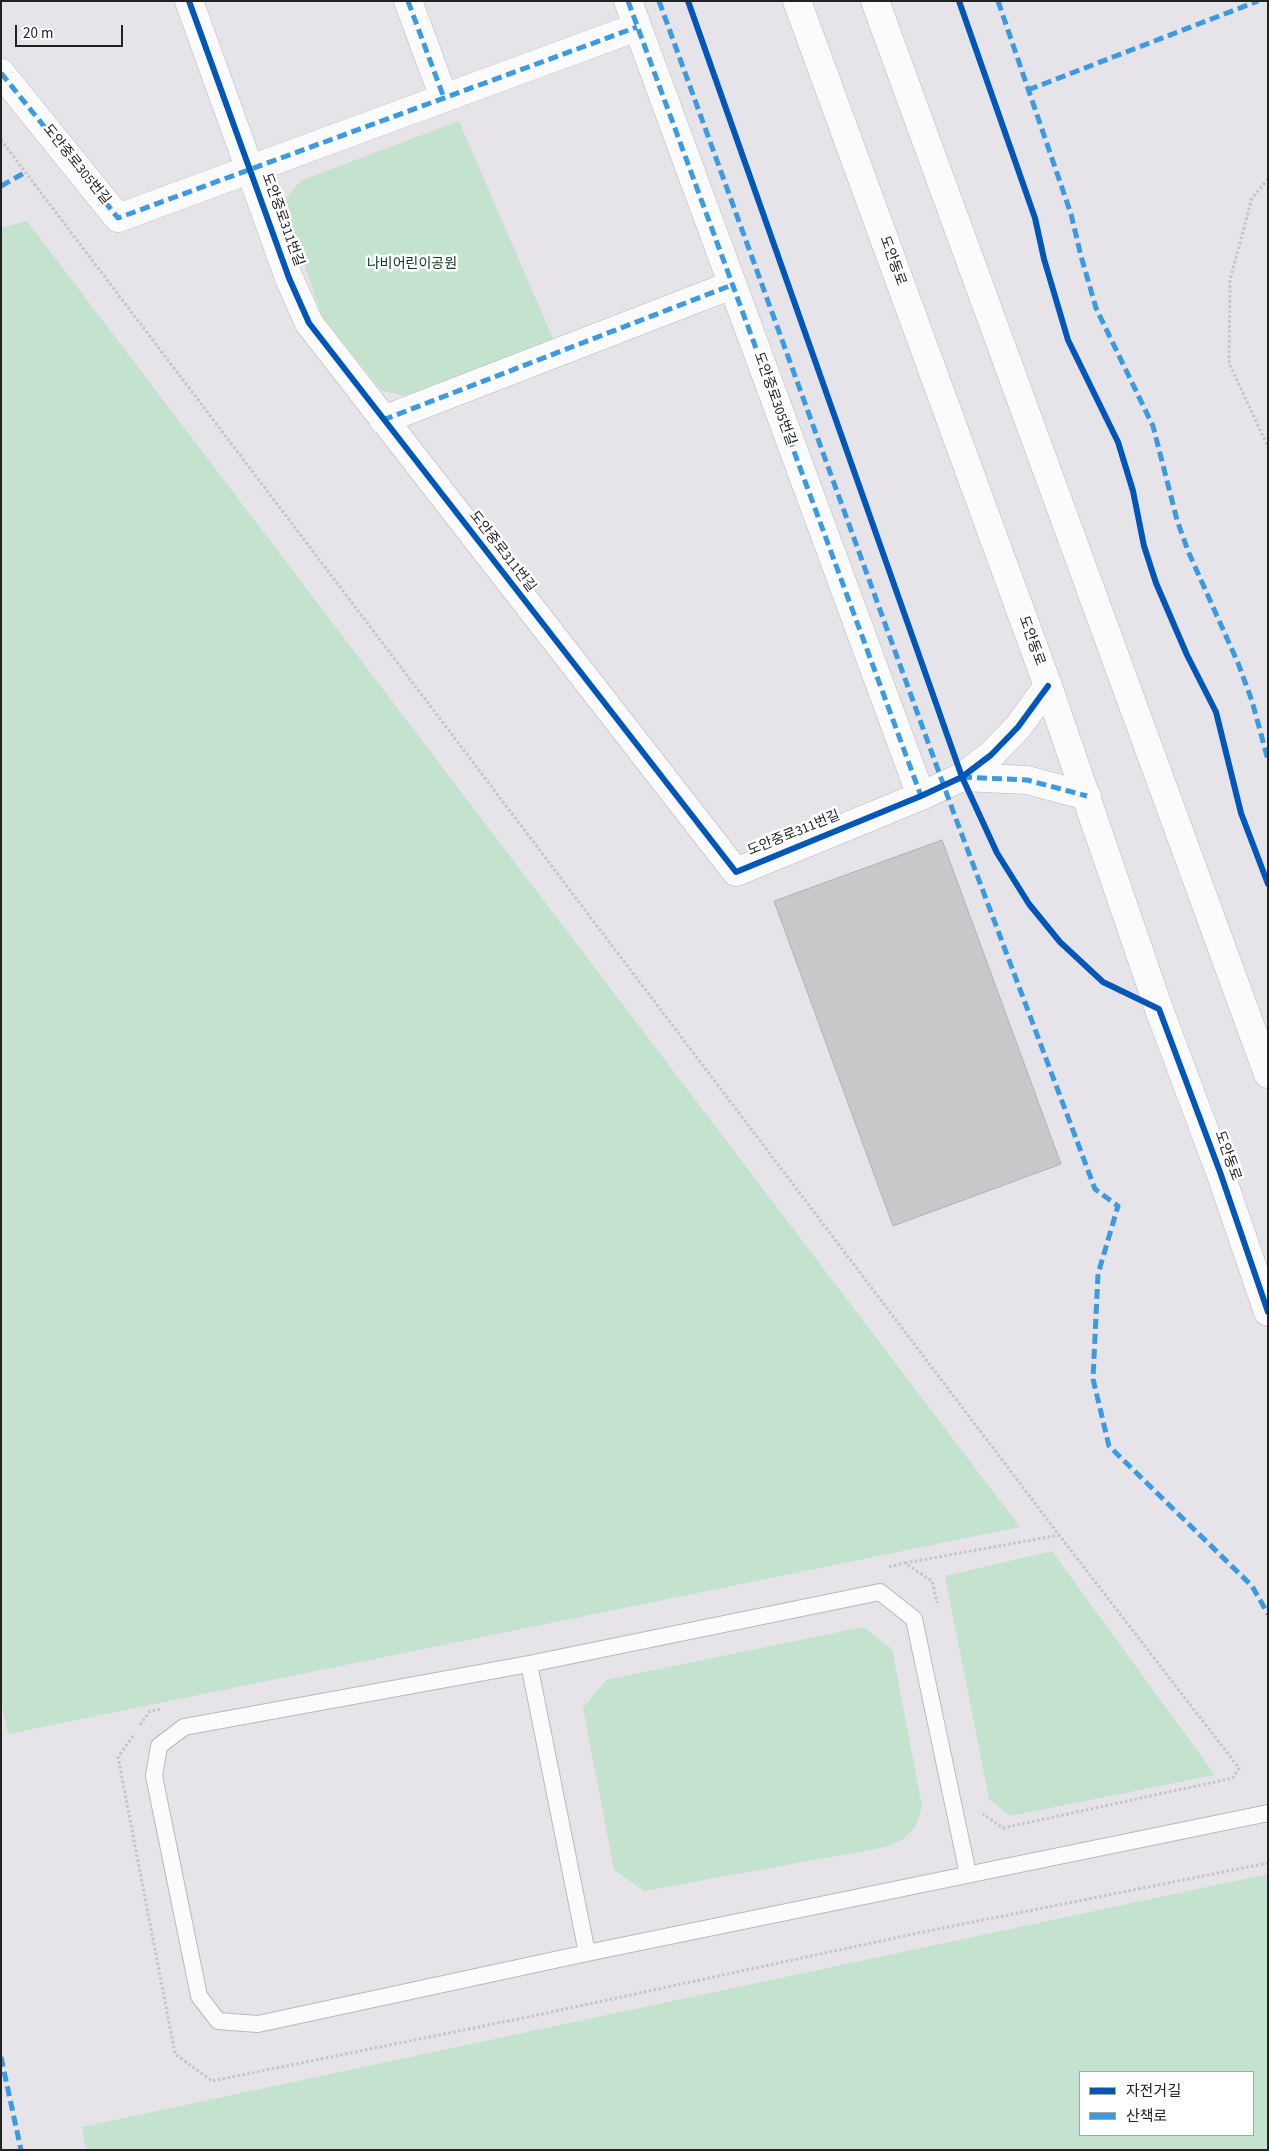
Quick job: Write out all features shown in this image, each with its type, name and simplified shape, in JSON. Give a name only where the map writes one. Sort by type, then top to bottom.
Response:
[{"type":"street","name":"도안중로311번길","points":[[190,1],[289,278],[310,323],[383,420],[736,872],[921,796],[962,777],[991,755],[1018,727],[1048,686]]},
{"type":"street","points":[[408,1],[444,98]]},
{"type":"street","name":"도안중로305번길","points":[[628,1],[921,796]]},
{"type":"street","name":"도안동로","points":[[796,1],[1048,686],[1159,1009],[1220,1172],[1268,1312]]},
{"type":"street","points":[[875,1],[1268,1074]]},
{"type":"street","points":[[250,170],[637,27]]},
{"type":"street","name":"도안중로305번길","points":[[1,73],[118,218],[250,170]]},
{"type":"street","points":[[383,420],[732,285]]},
{"type":"street","points":[[962,777],[1026,780],[1087,796]]},
{"type":"lane","points":[[968,1874],[914,1619],[880,1592],[529,1664],[184,1728],[159,1746],[154,1776],[193,1976],[199,1996],[218,2020],[258,2024],[587,1953],[1268,1813]]},
{"type":"lane","points":[[529,1664],[587,1953]]},
{"type":"path","points":[[1,140],[1058,1535],[1239,1768],[1233,1778],[1003,1828],[983,1815],[981,1805]]},
{"type":"path","points":[[1268,179],[1252,198],[1230,280],[1229,363],[1268,446]]},
{"type":"path","points":[[886,1567],[1058,1535]]},
{"type":"path","points":[[905,1563],[932,1581],[939,1610]]},
{"type":"path","points":[[139,1727],[150,1711],[169,1708]]},
{"type":"path","points":[[134,1734],[118,1757],[175,2054],[212,2081],[533,2016],[913,1934],[1268,1863]]},
{"type":"green space","name":"나비어린이공원","points":[[459,121],[554,341],[404,396],[381,390],[322,316],[283,203],[300,181]]},
{"type":"green space","points":[[27,221],[1020,1527],[8,1734],[1,1701],[1,228]]},
{"type":"green space","points":[[1052,1551],[1215,1775],[1010,1816],[989,1799],[945,1576]]},
{"type":"green space","points":[[863,1627],[892,1649],[922,1806],[915,1828],[903,1839],[886,1847],[644,1891],[614,1870],[583,1708],[606,1680]]},
{"type":"green space","points":[[1268,1874],[1268,2150],[86,2150],[82,2127]]},
{"type":"building","points":[[942,840],[1061,1164],[893,1226],[774,901]]},
{"type":"marked path","points":[[408,1],[444,98]]},
{"type":"marked path","points":[[628,1],[921,796]]},
{"type":"marked path","points":[[659,1],[953,811],[1095,1189],[1118,1206],[1098,1274],[1093,1379],[1109,1446],[1252,1586],[1268,1614]]},
{"type":"marked path","points":[[998,1],[1071,214],[1096,308],[1153,426],[1177,520],[1188,551],[1238,663],[1252,701],[1268,760]]},
{"type":"marked path","points":[[1028,90],[1258,1]]},
{"type":"marked path","points":[[1,73],[118,218],[637,27]]},
{"type":"marked path","points":[[1,186],[26,172]]},
{"type":"marked path","points":[[383,420],[732,285]]},
{"type":"marked path","points":[[962,777],[1027,780],[1087,796]]},
{"type":"marked path","points":[[1,2057],[21,2150]]},
{"type":"cycle path","points":[[189,1],[289,278],[309,323],[736,872],[921,796],[962,777],[991,755],[1018,727],[1048,686]]},
{"type":"cycle path","points":[[688,1],[962,777],[997,853],[1029,904],[1060,942],[1103,982],[1159,1009],[1220,1172],[1268,1312]]},
{"type":"cycle path","points":[[959,1],[1035,218],[1044,259],[1068,340],[1118,442],[1133,491],[1144,546],[1156,583],[1187,655],[1216,712],[1241,813],[1268,884]]}]
